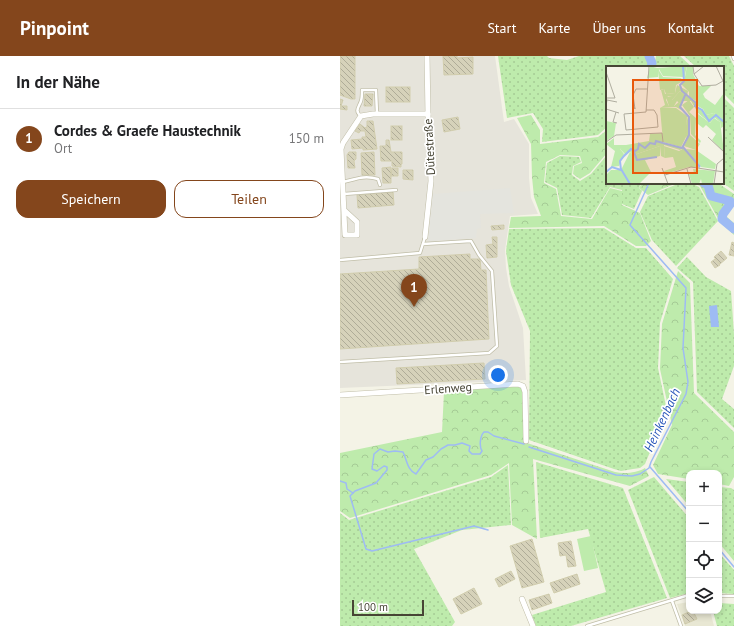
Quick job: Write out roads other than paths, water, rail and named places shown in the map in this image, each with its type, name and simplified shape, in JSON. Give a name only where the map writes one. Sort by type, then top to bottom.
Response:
[{"type":"street","name":"Dütestraße","points":[[425,237],[431,181],[427,56]]},
{"type":"street","points":[[344,210],[357,222],[357,235],[345,235],[344,210],[344,194],[342,149],[343,143],[361,116],[377,114],[428,114]]},
{"type":"street","name":"Erlenweg","points":[[340,395],[518,384],[522,386],[525,392],[526,441]]},
{"type":"street","points":[[522,599],[533,626]]},
{"type":"lane","points":[[361,116],[358,114],[357,110],[362,99],[362,90],[376,90],[377,114]]},
{"type":"lane","points":[[343,182],[359,177],[378,178],[380,185]]},
{"type":"lane","points":[[344,194],[396,190]]},
{"type":"lane","points":[[340,260],[420,253],[425,237]]},
{"type":"lane","points":[[340,362],[489,353],[497,346],[492,271],[479,255],[470,240],[423,244]]},
{"type":"lane","points":[[587,626],[686,596]]},
{"type":"lane","points":[[722,596],[734,596]]},
{"type":"lane","points":[[672,601],[681,626]]},
{"type":"water","points":[[717,305],[719,327],[711,327],[709,306]]},
{"type":"waterway","points":[[649,56],[652,63],[651,66]]},
{"type":"waterway","name":"Heinkenbach","points":[[529,447],[616,475],[632,476],[640,474],[649,468],[686,394],[688,382],[683,348],[686,288],[630,225],[649,184]]},
{"type":"waterway","points":[[706,184],[708,185],[711,196],[730,201],[731,203],[723,214],[722,219],[734,229]]},
{"type":"waterway","name":"Heinkenbach","points":[[340,481],[346,483],[347,489],[353,493],[376,483],[387,470],[387,467],[384,466],[377,471],[372,469],[374,454],[380,449],[388,452],[403,452],[409,467],[416,474],[426,460],[433,457],[441,449],[448,445],[462,443],[470,446],[469,451],[472,454],[480,454],[482,451],[480,446],[481,438],[484,432],[524,444]]},
{"type":"waterway","points":[[650,467],[686,509]]},
{"type":"waterway","points":[[353,493],[350,496],[366,549],[372,551],[474,526],[488,530]]},
{"type":"waterway","points":[[722,553],[734,567]]},
{"type":"place","name":"Cordes & Graefe Haustechnik","points":[[414,307]]}]
